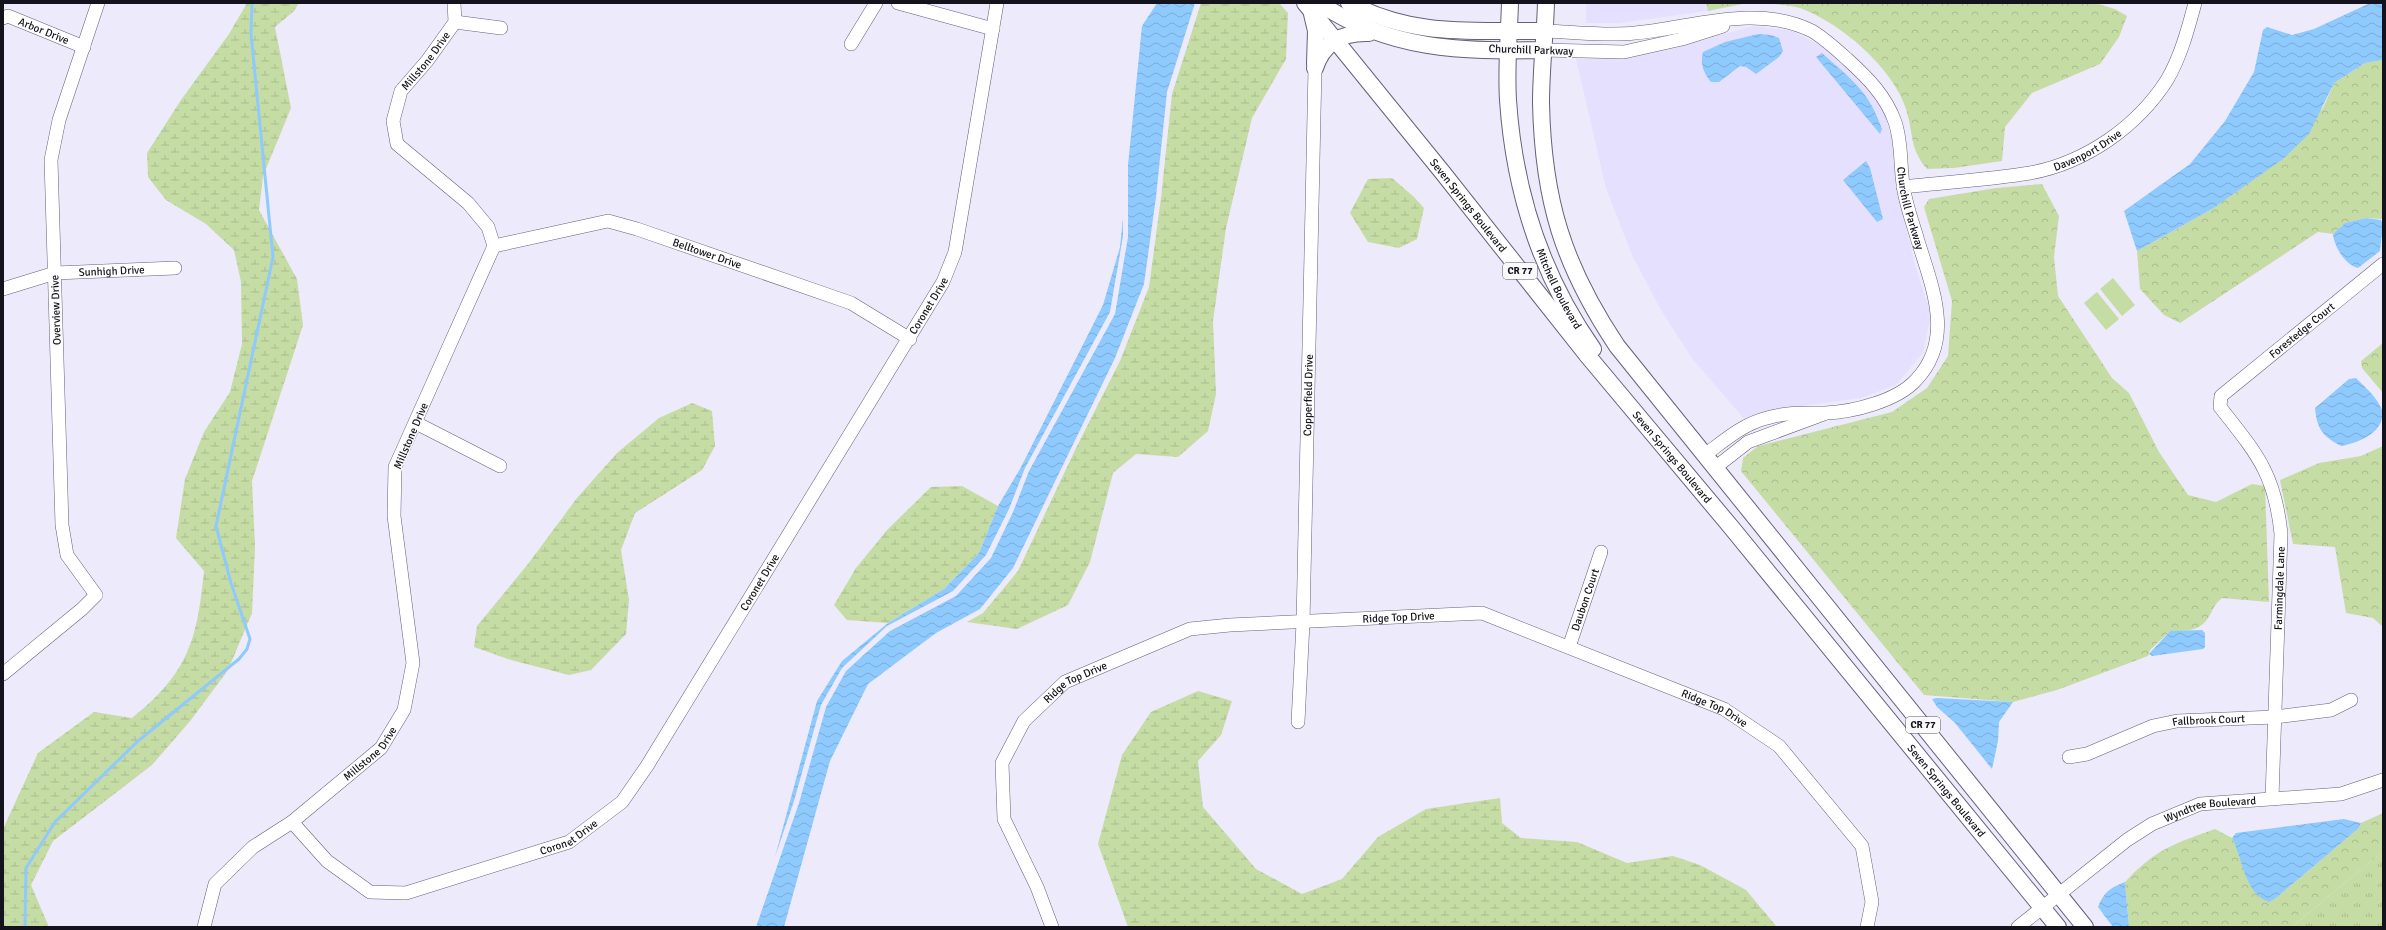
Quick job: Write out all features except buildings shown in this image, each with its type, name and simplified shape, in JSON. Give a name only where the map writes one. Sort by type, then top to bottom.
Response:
[{"type":"main road","points":[[1349,3],[1381,19],[1418,28],[1463,31],[1509,30]]},
{"type":"main road","name":"Mitchell Boulevard","points":[[1510,3],[1508,98],[1516,167],[1530,221],[1550,274],[1571,315],[1603,364],[1731,527]]},
{"type":"main road","points":[[1545,31],[1546,3]]},
{"type":"main road","points":[[1312,6],[1316,31],[1315,68]]},
{"type":"main road","name":"Churchill Parkway","points":[[1312,6],[1376,33],[1398,40],[1436,46],[1508,50],[1543,50]]},
{"type":"main road","name":"Seven Springs Boulevard","points":[[1312,6],[1335,41],[1443,173],[1577,344],[1731,527],[2042,908]]},
{"type":"main road","name":"Churchill Parkway","points":[[1509,30],[1545,31]]},
{"type":"main road","name":"CR 77","points":[[1543,50],[1545,31]]},
{"type":"main road","points":[[1315,68],[1321,53],[1335,41],[1350,34],[1376,33]]},
{"type":"main road","name":"Seven Springs Boulevard","points":[[1543,50],[1541,102],[1544,151],[1550,195],[1559,234],[1576,276],[1597,316],[1617,346],[2059,894]]},
{"type":"main road","name":"CR 77","points":[[2059,894],[2085,927]]},
{"type":"main road","name":"CR 77","points":[[2042,908],[2058,927]]},
{"type":"street","name":"Overview Drive","points":[[3,674],[82,609],[96,595],[68,555],[62,525],[55,273],[50,160],[59,120],[98,3]]},
{"type":"street","name":"Millstone Drive","points":[[204,927],[215,884],[252,848],[292,822],[381,748],[404,710],[413,663],[394,516],[395,467],[416,423],[456,327],[494,246],[488,227],[468,203],[397,144],[393,121],[401,91],[427,61],[455,22],[454,3]]},
{"type":"street","points":[[851,44],[876,3]]},
{"type":"street","points":[[898,3],[993,29]]},
{"type":"street","name":"Coronet Drive","points":[[292,822],[327,861],[370,892],[406,893],[569,842],[622,802],[647,766],[910,339],[943,282],[955,252],[997,3]]},
{"type":"street","name":"Davenport Drive","points":[[1903,187],[2031,173],[2074,160],[2116,136],[2144,109],[2167,80],[2186,39],[2195,3]]},
{"type":"street","name":"Arbor Drive","points":[[3,18],[8,16],[84,47]]},
{"type":"street","name":"Churchill Parkway","points":[[1543,50],[1624,52],[1682,39],[1748,18]]},
{"type":"street","name":"Churchill Parkway","points":[[1545,31],[1635,33],[1679,25],[1748,18],[1788,22],[1812,32],[1855,66],[1874,86],[1888,104],[1896,125],[1903,187],[1939,316],[1934,349],[1928,365],[1916,381],[1884,401],[1827,413],[1805,412],[1765,418],[1738,430],[1711,461]]},
{"type":"street","points":[[455,22],[501,28]]},
{"type":"street","name":"Copperfield Drive","points":[[1298,722],[1303,623],[1315,68]]},
{"type":"street","name":"Belltower Drive","points":[[494,246],[608,221],[637,229],[851,304],[910,339]]},
{"type":"street","name":"Forestedge Court","points":[[2221,396],[2383,264]]},
{"type":"street","name":"Sunhigh Drive","points":[[3,289],[55,273],[175,268]]},
{"type":"street","name":"Farmingdale Lane","points":[[2221,396],[2220,407],[2252,448],[2268,473],[2278,505],[2281,534],[2272,798]]},
{"type":"street","points":[[416,423],[500,466]]},
{"type":"street","name":"Daubon Court","points":[[1569,647],[1601,552]]},
{"type":"street","name":"Ridge Top Drive","points":[[1052,927],[1037,887],[1004,819],[1002,763],[1024,721],[1065,682],[1190,629],[1230,625],[1303,623],[1482,613],[1724,709],[1779,746],[1862,846],[1872,902],[1867,927]]},
{"type":"street","name":"Fallbrook Court","points":[[2069,757],[2087,754],[2153,726],[2177,721],[2275,716],[2331,710],[2351,700]]},
{"type":"street","name":"Wyndtree Boulevard","points":[[2018,927],[2126,840],[2152,824],[2200,804],[2341,794],[2383,780]]},
{"type":"shaded area","points":[[1586,3],[1706,3],[1708,11],[1619,23],[1586,23]]},
{"type":"shaded area","points":[[1753,26],[1792,31],[1826,48],[1866,85],[1883,108],[1893,143],[1901,201],[1915,265],[1931,314],[1923,353],[1896,385],[1861,398],[1779,409],[1746,421],[1691,357],[1661,310],[1632,255],[1606,188],[1576,59],[1630,56],[1672,49]]},
{"type":"green space","points":[[247,3],[299,3],[294,11],[275,27],[291,108],[263,176],[259,210],[297,279],[303,325],[252,481],[255,547],[252,613],[228,670],[191,720],[152,765],[53,841],[31,885],[49,927],[3,927],[3,829],[38,753],[94,712],[132,718],[151,702],[178,670],[193,636],[198,617],[204,571],[176,538],[185,479],[204,432],[230,392],[242,344],[241,282],[234,250],[206,224],[166,200],[148,177],[147,153],[181,100],[229,34]]},
{"type":"green space","points":[[1201,3],[1279,3],[1288,13],[1286,59],[1252,118],[1226,228],[1213,321],[1216,394],[1208,431],[1178,457],[1136,454],[1113,473],[1090,562],[1068,605],[1017,629],[967,622],[983,613],[1018,571],[1076,448],[1120,361],[1149,287],[1161,198],[1172,94]]},
{"type":"green space","points":[[1706,3],[1747,3],[1708,11]]},
{"type":"green space","points":[[1767,3],[2095,3],[2115,9],[2127,16],[2119,37],[2100,64],[2032,93],[2005,127],[2002,161],[1954,168],[1927,169],[1917,154],[1906,109],[1890,78],[1878,63],[1848,36],[1832,24],[1816,15],[1796,7]]},
{"type":"green space","points":[[2383,60],[2383,219],[2366,218],[2345,223],[2333,234],[2318,232],[2180,323],[2164,315],[2140,289],[2137,251],[2212,209],[2323,108],[2334,83],[2365,63]]},
{"type":"green space","points":[[1392,178],[1424,208],[1417,239],[1399,248],[1368,242],[1350,213],[1368,179]]},
{"type":"green space","points":[[2042,184],[2059,216],[2054,257],[2058,296],[2112,378],[2129,393],[2159,452],[2188,495],[2216,502],[2252,484],[2265,486],[2269,602],[2222,598],[2216,604],[2202,625],[2190,630],[2170,631],[2150,650],[2148,656],[2057,690],[2013,702],[1924,695],[1741,471],[1743,458],[1758,446],[1892,412],[1927,388],[1948,356],[1952,301],[1924,207],[1929,199],[1996,188]]},
{"type":"green space","points":[[2113,278],[2135,305],[2122,316],[2100,289]]},
{"type":"green space","points":[[2097,292],[2119,319],[2106,330],[2084,303]]},
{"type":"green space","points":[[2383,343],[2383,393],[2362,368],[2361,361]]},
{"type":"green space","points":[[692,403],[712,411],[715,446],[702,470],[635,513],[621,550],[629,600],[626,634],[591,670],[569,675],[511,660],[474,647],[477,626],[528,564],[577,498],[617,453],[659,418]]},
{"type":"green space","points":[[2383,446],[2383,627],[2373,618],[2346,613],[2335,547],[2293,544],[2280,480],[2319,463],[2361,456]]},
{"type":"green space","points":[[962,486],[998,506],[979,553],[944,589],[888,623],[847,620],[834,605],[856,568],[888,529],[931,487]]},
{"type":"green space","points":[[1198,691],[1232,701],[1221,735],[1198,761],[1203,807],[1256,869],[1302,894],[1342,879],[1378,837],[1426,809],[1500,798],[1502,823],[1521,838],[1577,842],[1627,863],[1673,856],[1700,865],[1746,890],[1777,927],[1128,927],[1098,844],[1122,755],[1151,712]]},
{"type":"green space","points":[[2383,813],[2383,851],[2292,927],[2129,927],[2125,882],[2146,862],[2176,844],[2215,829],[2232,838],[2276,898],[2359,828],[2361,823]]},
{"type":"green space","points":[[2383,851],[2383,927],[2292,927]]},
{"type":"water","points":[[1157,3],[1195,3],[1167,92],[1156,197],[1144,284],[1115,358],[1013,568],[980,609],[936,633],[868,684],[830,761],[784,927],[756,927],[799,803],[826,707],[846,671],[890,631],[956,596],[991,558],[1013,512],[1029,471],[1115,314],[1128,237],[1128,165],[1142,26]]},
{"type":"water","points":[[2370,3],[2383,3],[2383,60],[2365,63],[2334,83],[2309,134],[2283,159],[2212,209],[2137,251],[2124,211],[2190,164],[2225,121],[2254,72],[2263,30],[2267,27],[2292,35],[2314,29]]},
{"type":"water","points":[[1758,34],[1771,35],[1779,38],[1783,51],[1779,57],[1756,74],[1746,67],[1740,66],[1719,82],[1711,82],[1703,68],[1703,52],[1725,42]]},
{"type":"water","points":[[1822,53],[1850,78],[1865,95],[1877,116],[1882,129],[1880,134],[1816,57]]},
{"type":"water","points":[[1866,161],[1870,168],[1883,219],[1877,222],[1843,180]]},
{"type":"water","points":[[1123,218],[1123,236],[1110,312],[1025,468],[1009,509],[986,555],[953,591],[887,626],[842,668],[821,705],[794,801],[775,857],[817,701],[842,661],[888,623],[944,589],[979,553],[998,506],[1020,469],[1103,305],[1120,247]]},
{"type":"water","points":[[2366,218],[2381,220],[2383,225],[2380,251],[2358,268],[2349,263],[2341,254],[2333,234],[2345,223]]},
{"type":"water","points":[[2356,378],[2377,401],[2382,410],[2382,418],[2380,425],[2369,436],[2341,446],[2322,432],[2317,422],[2315,408],[2349,379]]},
{"type":"water","points":[[2202,630],[2205,633],[2205,647],[2203,649],[2152,656],[2149,654],[2170,631]]},
{"type":"water","points":[[1932,699],[2013,702],[1999,722],[1998,741],[1992,769],[1955,723],[1937,707]]},
{"type":"water","points":[[2344,819],[2361,823],[2359,828],[2276,898],[2269,902],[2261,898],[2254,891],[2245,874],[2232,838],[2236,833]]},
{"type":"water","points":[[2125,882],[2129,927],[2113,927],[2098,907],[2108,891]]},
{"type":"waterway","points":[[25,927],[26,868],[55,822],[138,741],[239,659],[247,649],[250,639],[231,583],[216,526],[273,257],[251,34],[252,3]]}]
